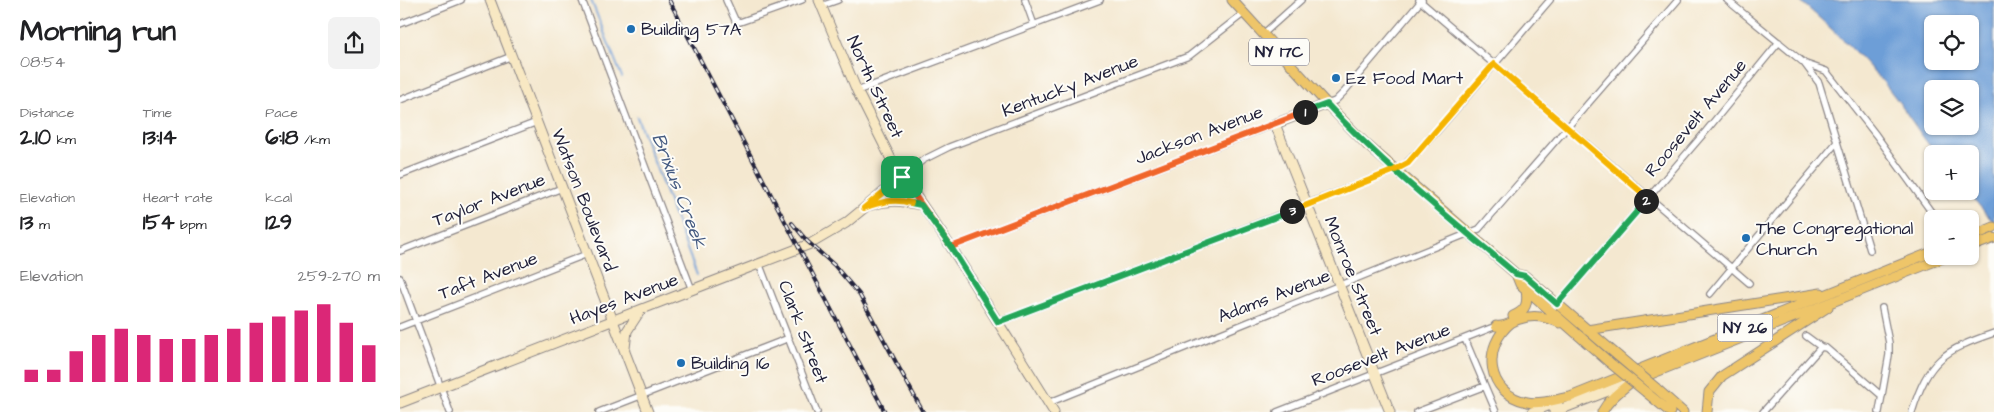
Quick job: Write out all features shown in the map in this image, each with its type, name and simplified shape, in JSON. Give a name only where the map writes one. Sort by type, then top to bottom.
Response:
[{"type":"main road","name":"NY 17C","points":[[1232,0],[1327,104],[1395,170],[1516,274],[1520,284],[1567,326],[1670,412]]},
{"type":"main road","points":[[1979,233],[1994,227]]},
{"type":"main road","points":[[1979,244],[1994,238]]},
{"type":"main road","name":"NY 26","points":[[1512,322],[1498,338],[1492,351],[1493,371],[1502,389],[1510,395],[1530,403],[1570,397],[1924,255]]},
{"type":"main road","name":"NY 26","points":[[1706,412],[1709,392],[1722,376],[1842,297],[1926,265]]},
{"type":"main road","name":"NY 17C","points":[[1516,274],[1525,276],[1683,412]]},
{"type":"main road","points":[[1587,330],[1819,293],[1850,285]]},
{"type":"main road","points":[[1496,326],[1500,321],[1523,312],[1527,299],[1526,289]]},
{"type":"main road","points":[[1602,412],[1606,404],[1631,382],[1842,297]]},
{"type":"main road","points":[[1496,326],[1501,327],[1519,319],[1540,316],[1567,326]]},
{"type":"main road","points":[[1647,393],[1660,412]]},
{"type":"street","points":[[400,24],[461,0]]},
{"type":"street","name":"Watson Boulevard","points":[[490,0],[648,412]]},
{"type":"street","points":[[582,0],[692,290]]},
{"type":"street","points":[[726,0],[737,22],[750,20],[802,0]]},
{"type":"street","points":[[820,3],[838,0]]},
{"type":"street","points":[[1025,0],[1034,25]]},
{"type":"street","points":[[857,91],[1100,0]]},
{"type":"street","points":[[1263,34],[1301,0]]},
{"type":"street","points":[[1420,0],[1749,284]]},
{"type":"street","name":"Jackson Avenue","points":[[951,247],[1335,101],[1420,0]]},
{"type":"street","points":[[998,322],[1395,170],[1408,163],[1550,0]]},
{"type":"street","name":"Adams Avenue","points":[[1048,403],[1340,287],[1470,234],[1484,226],[1678,0]]},
{"type":"street","points":[[1727,0],[1804,63],[1819,83],[1870,250]]},
{"type":"street","name":"North Street","points":[[820,3],[857,91],[892,161],[951,247],[1054,412]]},
{"type":"street","name":"Kentucky Avenue","points":[[902,177],[923,160],[949,147],[1189,56],[1244,13]]},
{"type":"street","name":"Roosevelt Avenue","points":[[1557,304],[1779,42]]},
{"type":"street","points":[[400,100],[512,56]]},
{"type":"street","points":[[1804,63],[1826,71],[1876,135],[1930,210]]},
{"type":"street","points":[[400,174],[537,122]]},
{"type":"street","name":"Monroe Street","points":[[1275,124],[1390,412]]},
{"type":"street","points":[[1710,294],[1837,142]]},
{"type":"street","name":"Hayes Avenue","points":[[400,403],[821,238],[846,223],[902,177]]},
{"type":"street","name":"Taylor Avenue","points":[[400,251],[562,188]]},
{"type":"street","points":[[864,208],[886,201],[901,200],[921,205]]},
{"type":"street","name":"Taft Avenue","points":[[400,327],[587,254]]},
{"type":"street","name":"Clark Street","points":[[760,263],[818,412]]},
{"type":"street","points":[[400,278],[450,412]]},
{"type":"street","points":[[1879,412],[1889,355],[1889,343],[1882,308]]},
{"type":"street","points":[[626,354],[625,340],[627,331],[641,310]]},
{"type":"street","name":"Roosevelt Avenue","points":[[1277,412],[1496,326]]},
{"type":"street","points":[[1912,412],[1921,384],[1934,364],[1946,353],[1959,346],[1994,333]]},
{"type":"street","points":[[1806,336],[1821,347],[1826,348],[1882,396]]},
{"type":"street","points":[[598,412],[789,338]]},
{"type":"street","points":[[1465,339],[1496,412]]},
{"type":"street","points":[[1763,412],[1821,347]]},
{"type":"street","points":[[1554,412],[1631,382]]},
{"type":"street","points":[[1417,412],[1486,386]]},
{"type":"street","points":[[1532,412],[1570,397]]},
{"type":"water","points":[[1799,0],[1994,1],[1994,223],[1975,200],[1979,200],[1979,145],[1930,145],[1884,83],[1854,50]]},
{"type":"waterway","name":"Brixius Creek","points":[[591,0],[622,77]]},
{"type":"waterway","name":"Brixius Creek","points":[[637,117],[697,275]]},
{"type":"railway","points":[[669,0],[885,412]]},
{"type":"railway","points":[[792,223],[807,241],[834,265],[859,294],[923,412]]},
{"type":"place","name":"Building 57A","points":[[631,29]]},
{"type":"place","name":"Ez Food Mart","points":[[1336,78]]},
{"type":"place","name":"The Congregational Church","points":[[1746,238]]},
{"type":"place","name":"Building 16","points":[[681,363]]},
{"type":"route","points":[[902,177],[864,208],[886,201],[901,200],[921,205],[951,247],[998,322],[1225,236],[1395,170],[1403,167],[1438,130],[1494,64],[1648,198],[1557,304],[1525,276],[1516,274],[1414,188],[1395,170],[1367,145],[1327,104],[951,247],[902,177]]}]
